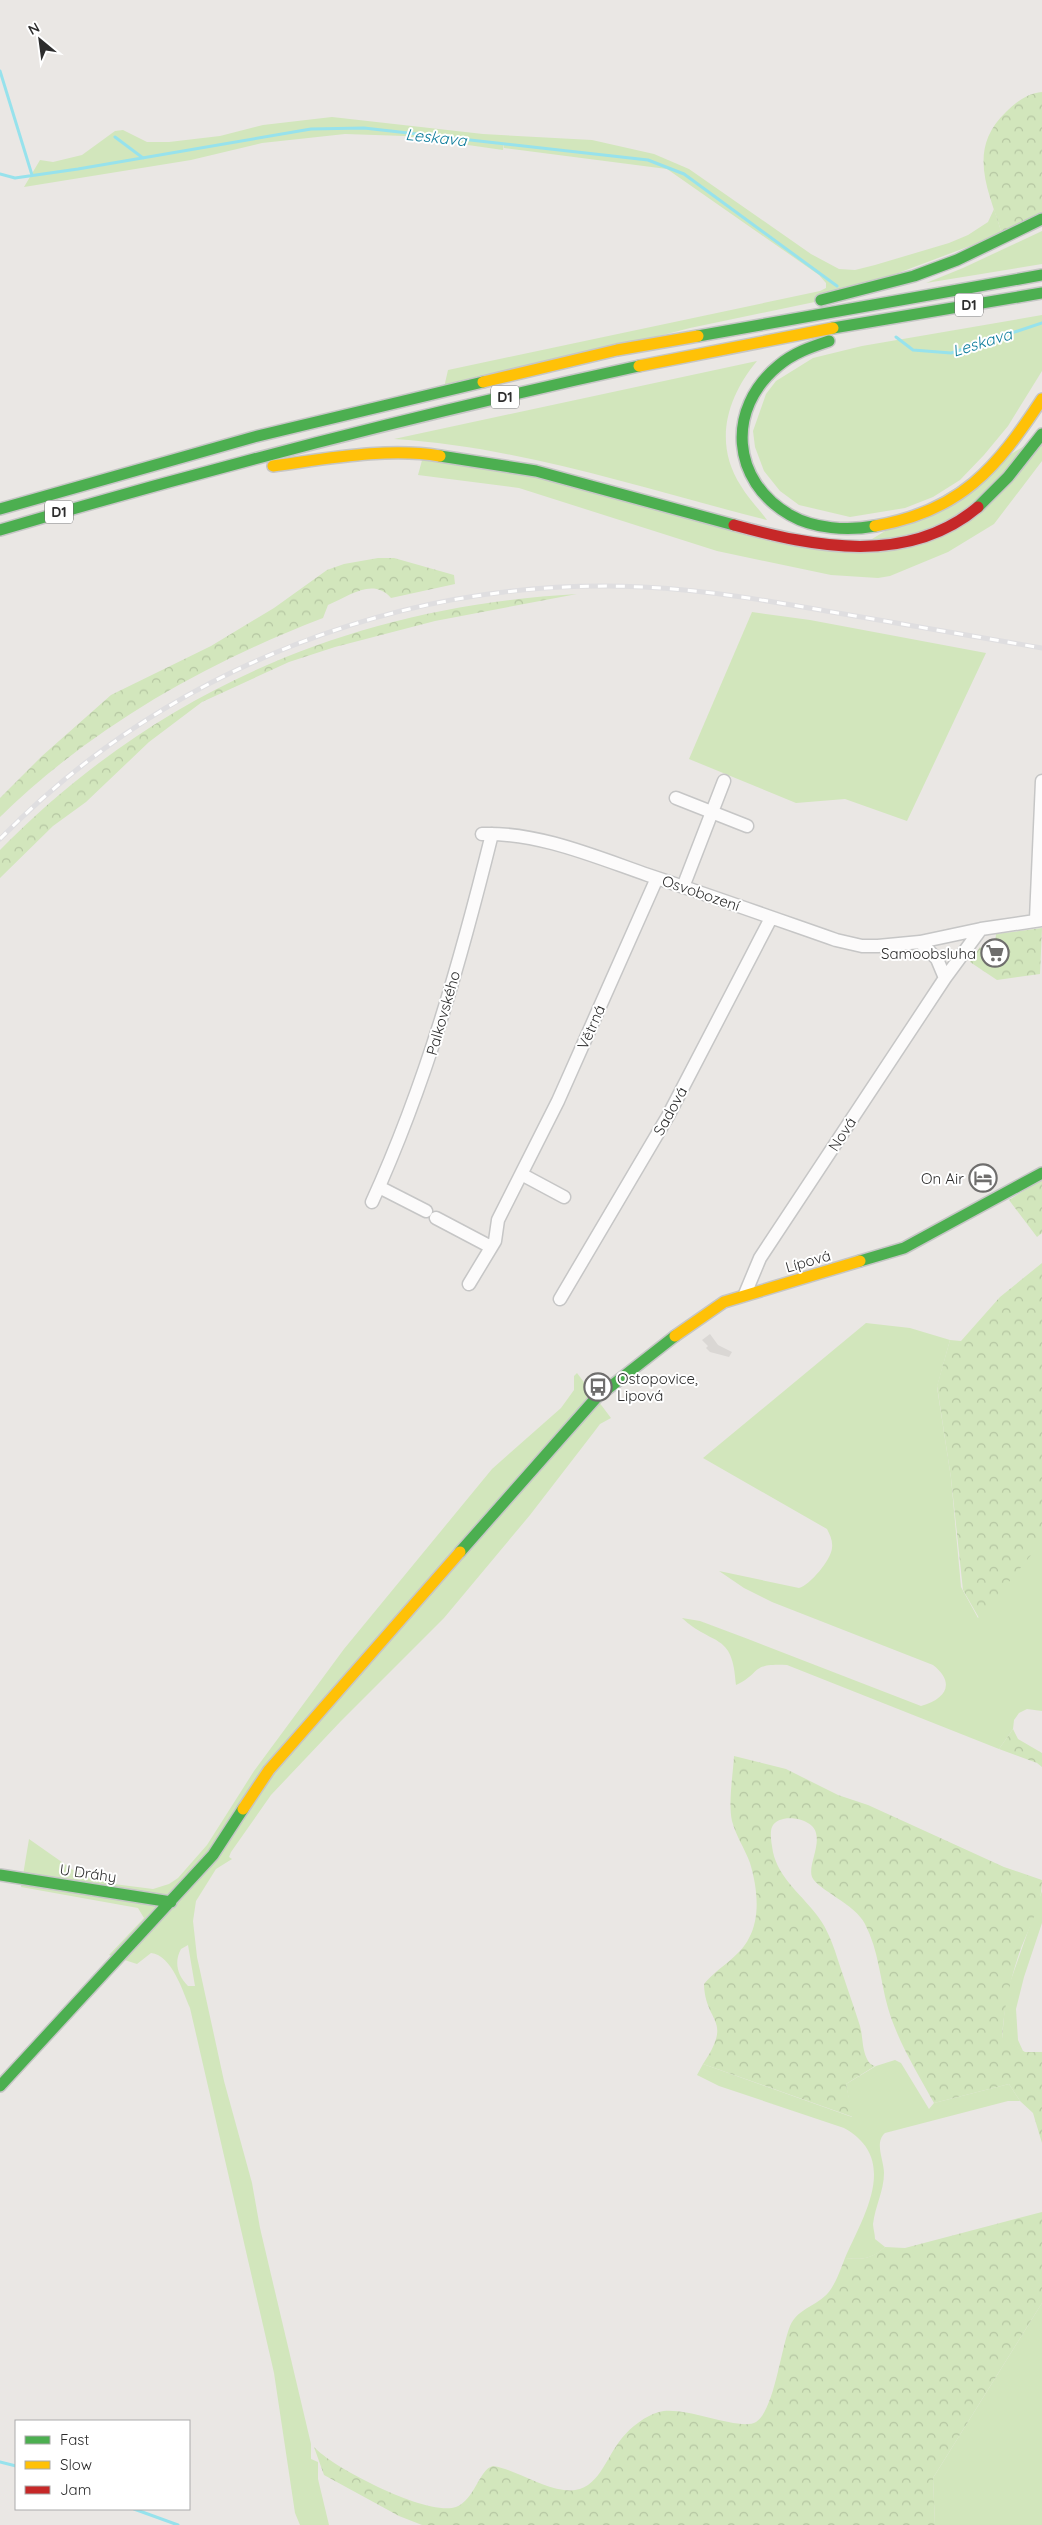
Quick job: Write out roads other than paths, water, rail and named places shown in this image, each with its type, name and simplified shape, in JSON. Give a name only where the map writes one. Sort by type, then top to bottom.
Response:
[{"type":"main road","points":[[810,303],[931,270],[1004,239],[1042,219]]},
{"type":"main road","name":"D1","points":[[0,509],[254,437],[617,350],[1042,275]]},
{"type":"main road","name":"D1","points":[[0,530],[118,494],[404,418],[731,347],[1042,293]]},
{"type":"main road","points":[[617,350],[690,328],[772,310]]},
{"type":"main road","points":[[896,318],[858,334],[808,346],[767,372],[755,387],[743,416],[740,431],[741,441],[753,478],[771,500],[793,516],[850,530],[880,527],[909,520],[938,508],[968,490],[1018,434],[1042,399]]},
{"type":"main road","points":[[118,494],[280,464],[352,456],[424,453],[536,472],[770,535],[826,546],[890,546],[936,533],[973,512],[992,495],[1040,437]]},
{"type":"main road","name":"Lípová","points":[[0,2086],[171,1902],[213,1854],[269,1770],[596,1398],[652,1352],[712,1308],[745,1294],[904,1248],[1042,1173]]},
{"type":"main road","name":"U Dráhy","points":[[0,1874],[171,1902]]},
{"type":"street","points":[[683,886],[724,781]]},
{"type":"street","points":[[1039,919],[1042,781]]},
{"type":"street","points":[[676,798],[747,826]]},
{"type":"street","name":"Osvobození","points":[[487,834],[530,838],[598,858],[771,918],[862,946],[926,943],[982,929],[1039,919]]},
{"type":"street","name":"Palkovského","points":[[372,1202],[429,1059],[487,834]]},
{"type":"street","name":"Větrná","points":[[469,1284],[495,1241],[498,1220],[523,1175],[657,878]]},
{"type":"street","name":"Sadová","points":[[560,1299],[668,1116],[771,918]]},
{"type":"street","name":"Nová","points":[[745,1294],[760,1258],[947,973],[982,929]]},
{"type":"street","points":[[926,943],[947,973]]},
{"type":"street","points":[[523,1175],[564,1198]]},
{"type":"street","points":[[379,1187],[491,1247]]},
{"type":"waterway","points":[[0,71],[32,175]]},
{"type":"waterway","name":"Leskava","points":[[0,174],[15,178],[78,169],[311,129],[364,128],[648,160],[684,174],[837,286]]},
{"type":"waterway","points":[[115,137],[143,158]]},
{"type":"waterway","name":"Leskava","points":[[896,337],[913,350],[951,353],[1042,323]]},
{"type":"waterway","points":[[0,2462],[15,2466]]},
{"type":"waterway","points":[[137,2510],[178,2525]]},
{"type":"railway","points":[[0,839],[66,779],[137,726],[214,681],[295,645],[379,617],[466,598],[554,588],[667,588],[762,600],[1042,648]]},
{"type":"place","name":"Samoobsluha","points":[[995,953]]},
{"type":"place","name":"On Air","points":[[983,1178]]},
{"type":"place","name":"Ostopovice, Lipová","points":[[598,1387]]}]
